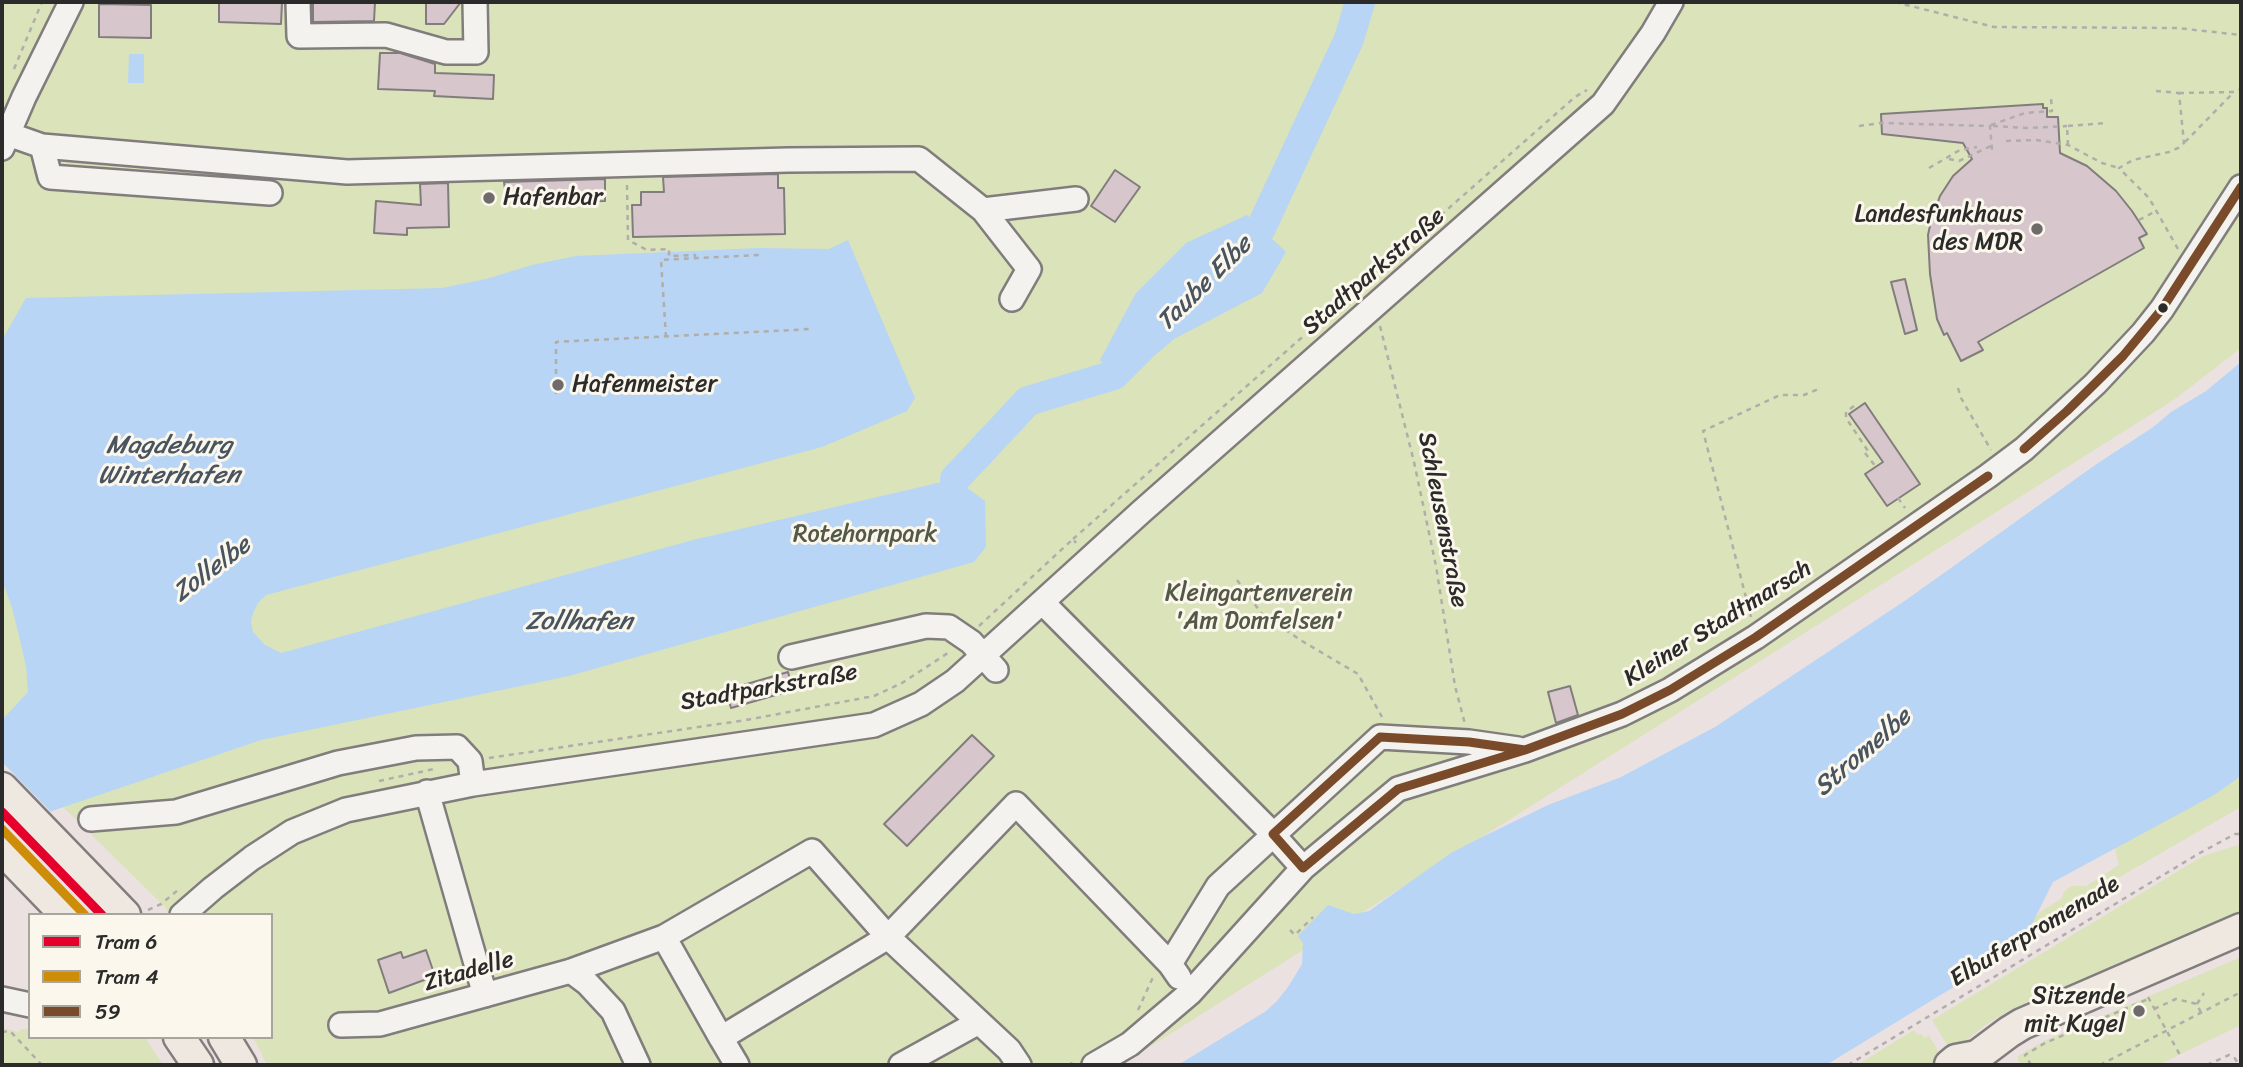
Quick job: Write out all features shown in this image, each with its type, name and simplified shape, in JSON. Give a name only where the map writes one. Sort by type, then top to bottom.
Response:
[{"type":"main road","points":[[2,788],[81,869],[136,913]]},
{"type":"main road","points":[[2,849],[58,907]]},
{"type":"main road","points":[[1967,1062],[2022,1024],[2241,929]]},
{"type":"main road","points":[[180,1039],[198,1065]]},
{"type":"main road","points":[[225,1039],[241,1065]]},
{"type":"street","points":[[71,2],[5,141],[347,172],[919,159],[983,211],[1029,269],[1012,299]]},
{"type":"street","points":[[298,2],[299,36],[386,35],[446,52],[476,52],[475,2]]},
{"type":"street","name":"Stadtparkstraße","points":[[184,913],[213,888],[292,832],[346,810],[473,784],[874,725],[921,704],[955,681],[989,663],[1043,603],[1088,560],[1603,104],[1653,33],[1671,2]]},
{"type":"street","points":[[42,146],[50,177],[270,193]]},
{"type":"street","name":"Kleiner Stadtmarsch","points":[[1094,1065],[1130,1044],[1189,993],[1303,868],[1398,789],[1525,750],[1622,714],[1658,696],[1756,637],[2000,467],[2053,424],[2123,356],[2162,309],[2241,187]]},
{"type":"street","points":[[983,211],[1076,199]]},
{"type":"street","points":[[1043,603],[1273,834],[1303,868]]},
{"type":"street","points":[[791,657],[926,626],[948,627],[966,638],[989,663]]},
{"type":"street","points":[[1170,964],[1218,886],[1380,737],[1469,742],[1525,750]]},
{"type":"street","points":[[92,819],[176,812],[338,763],[416,748],[457,747],[470,761],[473,784]]},
{"type":"street","points":[[427,792],[485,995]]},
{"type":"street","points":[[722,1038],[888,937],[1016,804],[1170,964],[1189,993]]},
{"type":"street","name":"Zitadelle","points":[[341,1025],[380,1024],[571,971],[664,936],[811,851],[888,937]]},
{"type":"street","points":[[664,936],[737,1065]]},
{"type":"street","points":[[888,937],[1009,1050],[1019,1065]]},
{"type":"street","points":[[571,971],[587,983],[613,1011],[638,1065]]},
{"type":"street","points":[[2,999],[28,1005]]},
{"type":"street","points":[[901,1065],[979,1022]]},
{"type":"path","points":[[14,70],[42,2]]},
{"type":"path","points":[[1895,2],[1994,27],[2176,28],[2241,35]]},
{"type":"path","name":"Stadtparkstraße","points":[[487,759],[746,720],[874,696],[902,684],[941,659],[966,638],[1073,539],[1575,97],[1609,79],[1618,83]]},
{"type":"path","points":[[2119,168],[2133,160],[2178,148],[2234,92],[2241,89]]},
{"type":"path","points":[[2156,91],[2234,92]]},
{"type":"path","points":[[2179,93],[2184,142]]},
{"type":"path","points":[[1990,126],[2025,113],[2052,111],[2051,98]]},
{"type":"path","points":[[1859,126],[1881,123],[2026,128],[2106,123]]},
{"type":"path","points":[[1948,159],[1959,161],[1992,148],[1990,126]]},
{"type":"path","points":[[2067,126],[2068,145]]},
{"type":"path","points":[[2006,141],[2036,140],[2068,145],[2102,163],[2119,168],[2149,198],[2184,259],[2191,264]]},
{"type":"path","points":[[1929,168],[1960,150],[1976,147]]},
{"type":"path","points":[[627,164],[628,240],[648,250],[669,249],[669,256],[695,255],[695,258]]},
{"type":"path","points":[[2139,220],[2156,211]]},
{"type":"path","points":[[666,337],[661,260],[761,255]]},
{"type":"path","name":"Schleusenstraße","points":[[1375,306],[1417,475],[1436,566],[1455,686],[1469,742]]},
{"type":"path","points":[[556,394],[556,342],[811,328]]},
{"type":"path","points":[[1756,637],[1703,431],[1780,395],[1804,395],[1821,388]]},
{"type":"path","points":[[1958,388],[2000,467]]},
{"type":"path","points":[[1854,406],[1846,412],[1846,418],[1876,467]]},
{"type":"path","points":[[1898,498],[1911,516]]},
{"type":"path","points":[[1073,539],[1088,560]]},
{"type":"path","points":[[1237,580],[1262,614],[1358,674],[1393,739]]},
{"type":"path","name":"Elbuferpromenade","points":[[1848,1065],[2198,854],[2235,834],[2241,834]]},
{"type":"path","points":[[1290,930],[1295,935],[1313,917]]},
{"type":"path","points":[[2100,1065],[2241,992]]},
{"type":"path","points":[[2197,1004],[2204,993]]},
{"type":"path","points":[[2031,1065],[2025,1055],[2045,1043],[2148,998],[2179,1055]]},
{"type":"path","points":[[2154,1009],[2176,999],[2197,1004],[2202,1013]]},
{"type":"path","points":[[2,1032],[10,1031],[42,1065]]},
{"type":"path","points":[[2207,1065],[2229,1055],[2234,1057],[2239,1065]]},
{"type":"green space","name":"Rotehornpark","points":[[2,2],[2241,2],[2241,348],[2175,399],[1121,1065],[267,1065],[254,1039],[273,1039],[273,913],[166,912],[167,909],[2,747]]},
{"type":"green space","points":[[2241,777],[2239,808],[2009,941],[2043,910],[2061,899],[2071,886],[2086,886],[2119,865],[2115,850],[2117,839]]},
{"type":"green space","points":[[2241,844],[2241,911],[2008,1011],[1951,1052],[1932,1020],[2203,856]]},
{"type":"green space","points":[[2241,957],[2241,1025],[2158,1065],[2024,1065],[2018,1061],[2018,1056],[2044,1041]]},
{"type":"green space","points":[[2,1028],[20,1032],[19,1030],[28,1028],[28,1039],[146,1039],[163,1065],[2,1065]]},
{"type":"green space","points":[[1914,1030],[1925,1038],[1929,1035],[1943,1060],[1937,1065],[1857,1065]]},
{"type":"water","points":[[129,54],[144,54],[144,83],[128,83]]},
{"type":"water","points":[[1247,215],[1286,252],[1262,293],[1174,339],[1133,374],[1114,375],[1100,360],[1136,293],[1186,243]]},
{"type":"water","name":"Magdeburg Winterhafen","points":[[848,240],[915,398],[907,411],[822,447],[266,595],[253,613],[253,632],[265,645],[281,653],[693,540],[955,479],[985,501],[986,547],[974,562],[569,676],[261,740],[52,811],[2,854],[2,720],[28,692],[26,666],[12,608],[2,580],[2,340],[26,298],[442,288],[576,256],[760,248],[829,249]]},
{"type":"water","name":"Stromelbe","points":[[2241,362],[2241,776],[2214,795],[2053,882],[2021,946],[1826,1065],[1178,1065],[1266,1011],[1277,1001],[1302,964],[1303,943],[1298,936],[1328,905],[1354,914],[1369,911],[1451,853],[1548,805],[1621,777],[1715,727],[1906,600],[2171,412],[2206,391]]},
{"type":"pier","points":[[2,762],[53,814],[2,857]]},
{"type":"building","points":[[219,2],[282,2],[281,24],[219,22]]},
{"type":"building","points":[[313,2],[375,2],[374,21],[313,22]]},
{"type":"building","points":[[426,2],[461,2],[444,24],[426,24]]},
{"type":"building","points":[[99,4],[151,5],[151,38],[99,37]]},
{"type":"building","points":[[380,53],[400,53],[435,64],[435,73],[494,75],[493,99],[434,96],[435,91],[378,89]]},
{"type":"building","name":"Landesfunkhaus des MDR","points":[[2043,104],[2043,108],[2047,108],[2047,117],[2058,117],[2060,153],[2087,166],[2116,191],[2147,234],[2139,238],[2144,248],[1978,342],[1983,350],[1961,361],[1937,319],[1930,274],[1928,235],[1940,196],[1953,176],[1972,159],[1963,143],[1882,134],[1881,114]]},
{"type":"building","points":[[1115,170],[1140,187],[1115,222],[1091,206]]},
{"type":"building","points":[[778,174],[778,188],[784,188],[785,234],[633,237],[632,205],[641,205],[641,192],[664,192],[663,177]]},
{"type":"building","points":[[605,179],[605,201],[507,203],[504,182]]},
{"type":"building","points":[[448,183],[449,227],[407,228],[407,235],[374,233],[376,201],[421,205],[420,184]]},
{"type":"building","points":[[1905,279],[1917,330],[1905,334],[1891,282]]},
{"type":"building","points":[[1865,403],[1920,484],[1887,506],[1865,474],[1883,462],[1849,414]]},
{"type":"building","points":[[788,672],[793,690],[731,708],[726,690]]},
{"type":"building","points":[[1570,686],[1578,715],[1556,723],[1548,692]]},
{"type":"building","points":[[972,735],[994,756],[907,846],[884,824]]},
{"type":"building","points":[[426,950],[435,976],[389,993],[378,960],[401,952],[403,958]]},
{"type":"waterway","name":"Taube Elbe","points":[[1233,256],[1261,228],[1349,39],[1360,2]]},
{"type":"waterway","name":"Taube Elbe","points":[[955,479],[1028,401],[1114,375],[1141,348]]},
{"type":"tram line","name":"6","points":[[2,812],[100,913]]},
{"type":"tram line","name":"4","points":[[2,829],[83,913]]},
{"type":"transit line","name":"59","points":[[2241,187],[2162,309],[2191,264],[2241,187]]},
{"type":"transit line","name":"59","points":[[2123,356],[2162,309]]},
{"type":"transit line","name":"59","points":[[2067,411],[2123,356]]},
{"type":"transit line","name":"59","points":[[2067,411],[2123,356]]},
{"type":"transit line","name":"59","points":[[2024,449],[2067,411]]},
{"type":"transit line","name":"59","points":[[2024,449],[2067,411]]},
{"type":"transit line","name":"59","points":[[1756,637],[1988,476]]},
{"type":"transit line","name":"59","points":[[1756,637],[1988,476]]},
{"type":"transit line","name":"59","points":[[1525,750],[1622,714],[1670,690],[1756,637]]},
{"type":"transit line","name":"59","points":[[1380,737],[1469,742],[1525,750],[1398,789],[1303,868],[1273,834],[1380,737]]},
{"type":"place","name":"Hafenbar","points":[[489,198]]},
{"type":"place","name":"Landesfunkhaus des MDR","points":[[2037,229]]},
{"type":"place","name":"Hafenmeister","points":[[558,385]]},
{"type":"place","name":"Sitzende mit Kugel","points":[[2139,1011]]},
{"type":"water label","name":"Zollelbe","points":[[212,570]]},
{"type":"water label","name":"Zollhafen","points":[[579,622]]},
{"type":"park label","name":"Kleingartenverein 'Am Domfelsen'","points":[[1259,608]]}]
